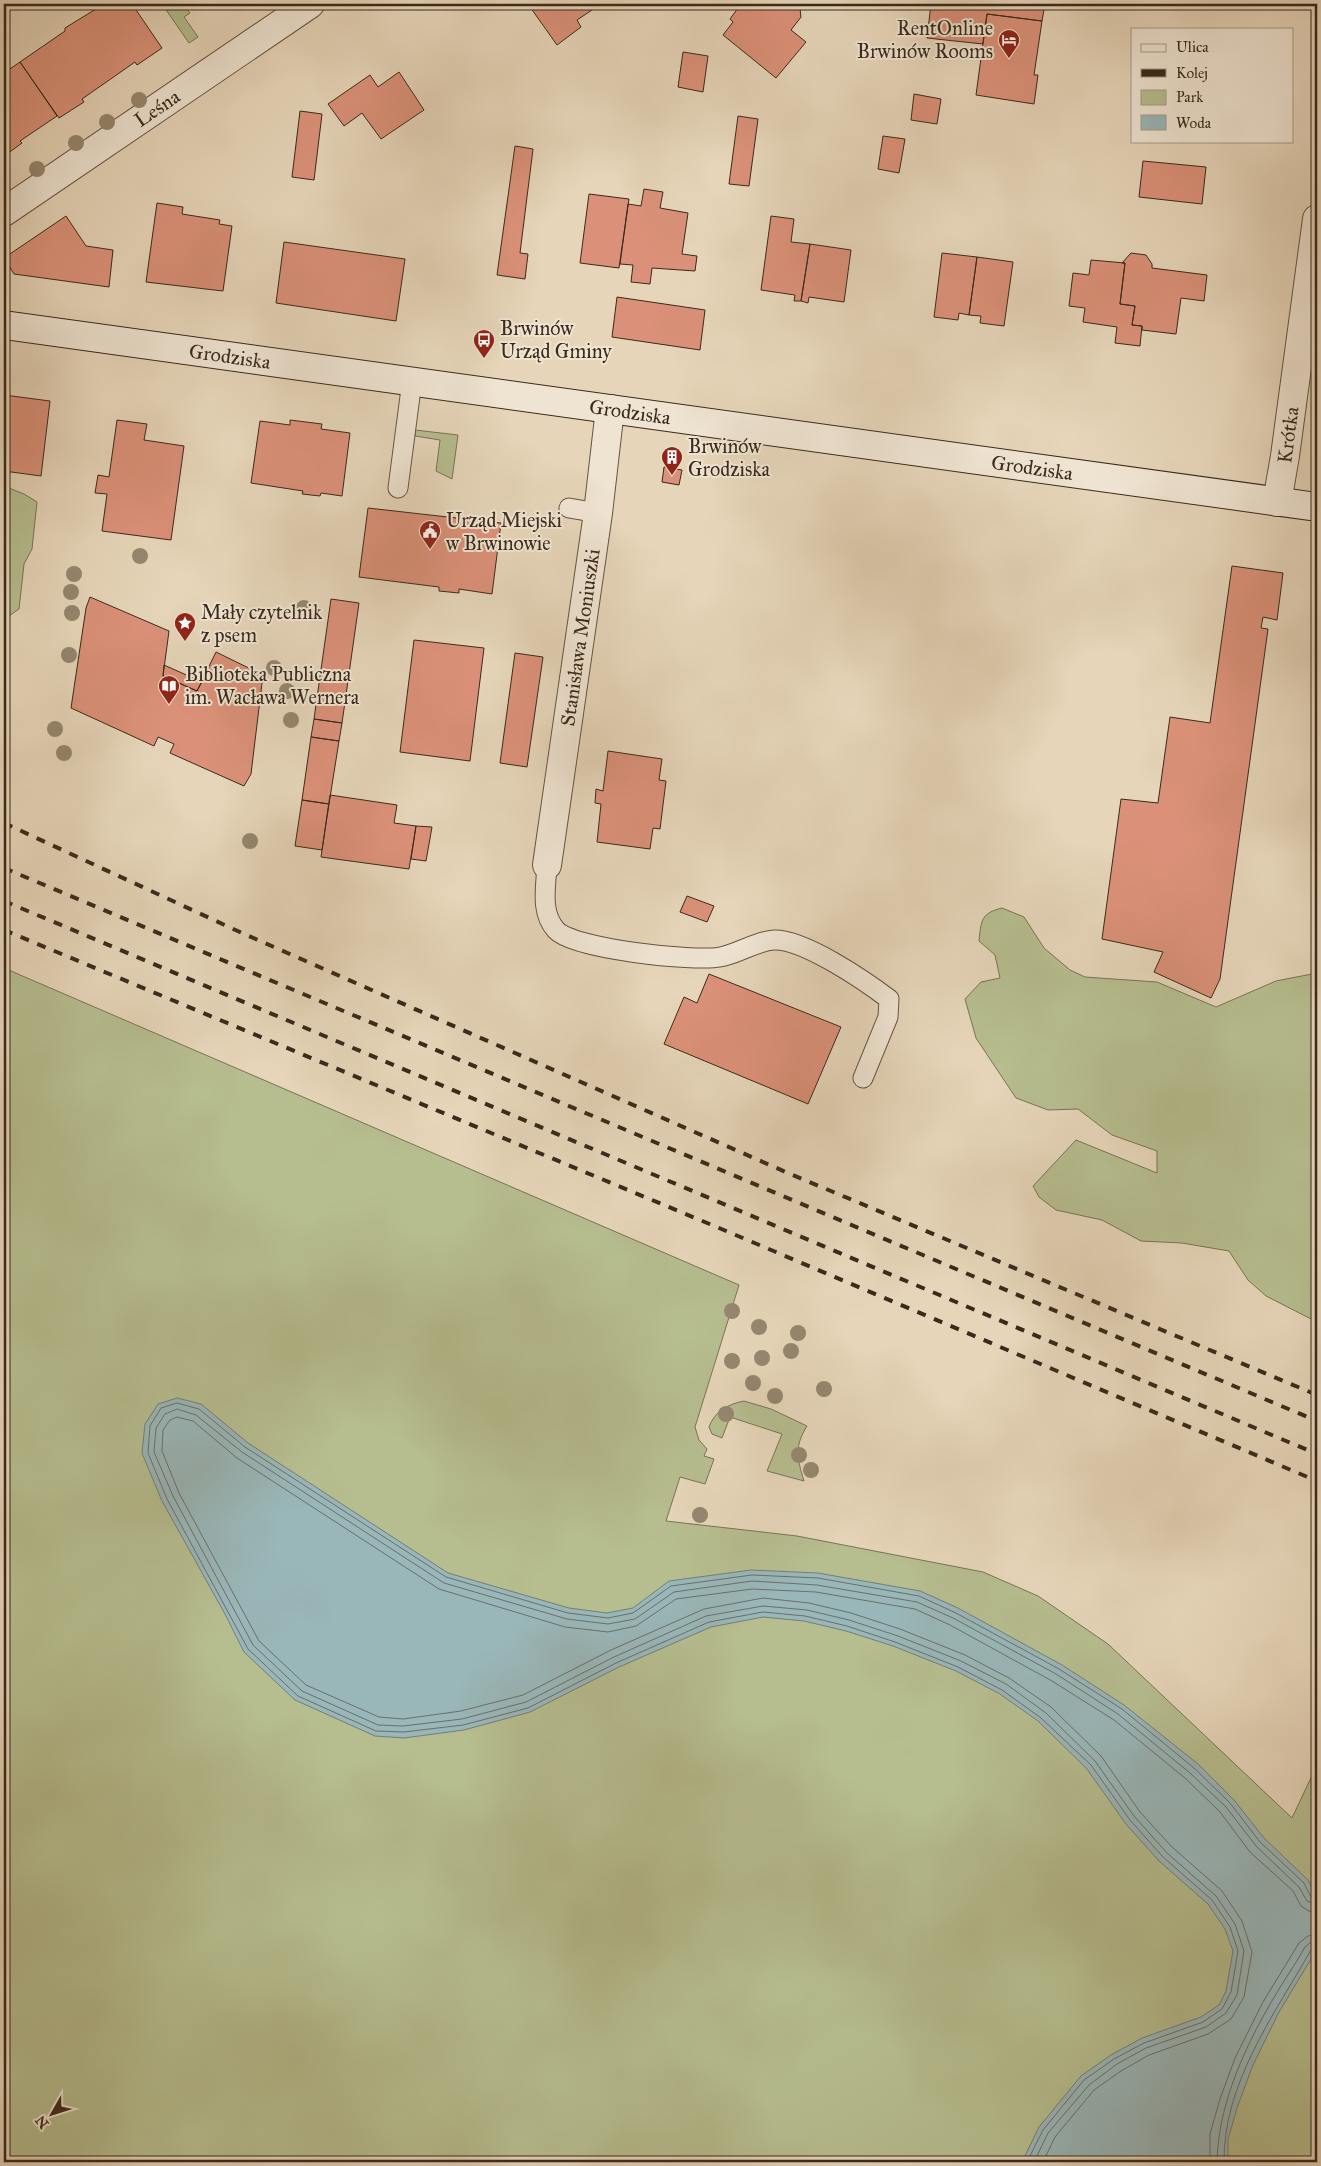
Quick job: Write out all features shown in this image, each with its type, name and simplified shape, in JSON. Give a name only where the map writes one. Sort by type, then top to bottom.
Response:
[{"type":"street","name":"Leśna","points":[[4,212],[310,4]]},
{"type":"street","name":"Krótka","points":[[1277,502],[1287,447],[1317,220]]},
{"type":"street","name":"Grodziska","points":[[4,325],[1317,507]]},
{"type":"street","name":"Stanisława Moniuszki","points":[[547,865],[598,513],[610,409]]},
{"type":"lane","points":[[398,488],[412,381]]},
{"type":"lane","points":[[569,508],[598,513]]},
{"type":"lane","points":[[547,865],[545,912],[557,931],[577,940],[613,950],[698,959],[726,956],[775,940],[826,958],[866,981],[889,999],[888,1017],[863,1078]]},
{"type":"green space","points":[[162,4],[175,4],[177,6],[183,4],[190,13],[184,17],[198,37],[189,43]]},
{"type":"green space","points":[[415,430],[458,435],[452,479],[436,471],[440,440],[415,436]]},
{"type":"green space","points":[[4,486],[24,494],[37,502],[32,549],[24,564],[19,609],[6,618],[4,617]]},
{"type":"green space","points":[[1002,908],[1024,917],[1044,948],[1070,970],[1085,977],[1157,982],[1216,1007],[1276,981],[1317,973],[1317,1322],[1266,1296],[1248,1280],[1229,1251],[1182,1243],[1141,1241],[1102,1220],[1056,1210],[1039,1197],[1033,1186],[1076,1140],[1157,1173],[1157,1151],[1112,1135],[1078,1109],[1048,1110],[1016,1098],[976,1038],[965,999],[981,982],[1000,978],[995,955],[979,941],[983,919],[990,912]]},
{"type":"green space","points":[[4,968],[739,1285],[695,1427],[699,1440],[707,1449],[704,1456],[714,1459],[705,1484],[680,1477],[666,1521],[797,1536],[983,1572],[1038,1596],[1108,1644],[1292,1818],[1317,1765],[1317,2162],[4,2162]]},
{"type":"green space","points":[[744,1401],[771,1409],[807,1426],[798,1447],[804,1481],[767,1471],[782,1434],[730,1417],[722,1438],[712,1434],[709,1427],[714,1417],[732,1404]]},
{"type":"water","points":[[177,1398],[201,1404],[248,1443],[448,1573],[569,1608],[607,1613],[633,1608],[669,1581],[751,1570],[818,1573],[920,1591],[958,1608],[1062,1665],[1124,1705],[1198,1764],[1234,1800],[1264,1838],[1308,1880],[1317,1897],[1317,1949],[1279,2012],[1253,2065],[1228,2139],[1228,2162],[1022,2162],[1039,2127],[1081,2076],[1111,2055],[1142,2038],[1201,2017],[1219,2005],[1226,1991],[1233,1951],[1225,1929],[1208,1904],[1159,1861],[1126,1824],[1087,1769],[1038,1721],[1000,1694],[956,1671],[893,1646],[846,1631],[804,1621],[763,1617],[711,1627],[619,1667],[530,1712],[464,1730],[404,1738],[375,1736],[295,1700],[244,1652],[162,1501],[142,1453],[145,1424],[158,1404]]},
{"type":"building","points":[[104,4],[132,4],[162,48],[137,65],[135,62],[82,99],[84,102],[59,118],[20,62],[65,31],[65,28]]},
{"type":"building","points":[[528,4],[601,4],[577,20],[581,27],[557,45]]},
{"type":"building","points":[[741,4],[745,8],[749,4],[758,4],[762,7],[764,4],[794,4],[800,9],[801,17],[791,30],[806,42],[776,78],[723,35],[733,22],[730,19]]},
{"type":"building","points":[[931,4],[1045,4],[1042,21],[987,14],[983,44],[927,38]]},
{"type":"building","name":"RentOnline Brwinów Rooms","points":[[987,14],[1042,21],[1034,75],[1038,75],[1034,104],[976,95]]},
{"type":"building","points":[[683,52],[708,56],[703,92],[678,87]]},
{"type":"building","points":[[20,62],[57,116],[20,141],[22,143],[7,154],[4,152],[4,73]]},
{"type":"building","points":[[399,72],[424,110],[381,139],[362,113],[344,126],[328,104],[370,75],[378,87]]},
{"type":"building","points":[[914,94],[941,99],[937,124],[911,120]]},
{"type":"building","points":[[300,111],[322,114],[314,180],[292,177]]},
{"type":"building","points":[[738,116],[758,119],[749,186],[729,184]]},
{"type":"building","points":[[883,136],[905,139],[899,173],[878,169]]},
{"type":"building","points":[[515,146],[533,149],[520,253],[528,254],[525,279],[497,275]]},
{"type":"building","points":[[1143,161],[1206,167],[1202,204],[1139,197]]},
{"type":"building","points":[[644,189],[663,192],[660,208],[688,213],[682,254],[697,256],[695,271],[652,268],[650,284],[631,282],[633,265],[620,264],[628,204],[641,206]]},
{"type":"building","points":[[589,194],[629,199],[619,268],[580,263]]},
{"type":"building","points":[[157,203],[183,207],[182,214],[220,220],[219,224],[232,226],[223,291],[146,282]]},
{"type":"building","points":[[66,216],[86,246],[113,250],[109,287],[14,274],[4,258]]},
{"type":"building","points":[[771,216],[794,219],[791,242],[810,244],[801,301],[794,301],[795,295],[761,290]]},
{"type":"building","points":[[284,242],[405,259],[396,321],[276,303]]},
{"type":"building","points":[[810,244],[851,250],[844,302],[809,297],[808,303],[801,301]]},
{"type":"building","points":[[942,253],[977,257],[969,315],[959,313],[958,320],[934,317]]},
{"type":"building","points":[[1131,253],[1146,255],[1152,264],[1152,268],[1207,275],[1204,301],[1181,298],[1176,334],[1142,330],[1142,326],[1132,325],[1135,306],[1120,304],[1125,263],[1122,263]]},
{"type":"building","points":[[977,257],[1013,262],[1004,326],[980,323],[981,316],[969,315]]},
{"type":"building","points":[[1091,260],[1125,263],[1120,304],[1135,306],[1132,325],[1142,326],[1140,346],[1115,343],[1117,327],[1083,322],[1085,308],[1069,306],[1073,273],[1089,275]]},
{"type":"building","points":[[617,297],[705,310],[700,350],[612,337]]},
{"type":"building","points":[[4,395],[50,401],[41,476],[4,471]]},
{"type":"building","points":[[117,420],[147,424],[144,440],[184,446],[171,540],[102,531],[107,494],[95,493],[98,475],[109,477]]},
{"type":"building","points":[[290,420],[322,424],[321,429],[350,433],[342,496],[321,493],[320,496],[302,494],[303,491],[251,483],[260,421],[290,425]]},
{"type":"building","name":"Brwinów Grodziska","points":[[664,467],[682,470],[679,485],[662,482]]},
{"type":"building","name":"Urząd Miejski w Brwinowie","points":[[368,508],[501,523],[492,594],[459,589],[459,593],[439,591],[439,587],[359,577]]},
{"type":"building","points":[[1232,566],[1283,573],[1277,620],[1263,617],[1261,628],[1268,629],[1220,979],[1211,998],[1154,972],[1163,952],[1102,939],[1121,799],[1158,803],[1170,717],[1210,723]]},
{"type":"building","points":[[90,597],[169,631],[163,676],[197,691],[216,652],[263,675],[251,774],[244,786],[170,753],[174,744],[158,737],[154,746],[71,708],[86,608]]},
{"type":"building","points":[[331,599],[359,603],[342,723],[314,719]]},
{"type":"building","points":[[414,640],[484,648],[470,761],[400,752]]},
{"type":"building","points":[[515,653],[543,657],[527,767],[500,763]]},
{"type":"building","points":[[164,665],[202,682],[197,691],[163,676]]},
{"type":"building","points":[[314,719],[342,723],[339,741],[311,737]]},
{"type":"building","points":[[311,737],[339,741],[329,804],[302,800]]},
{"type":"building","points":[[608,751],[662,759],[659,780],[666,781],[660,829],[653,828],[650,849],[597,842],[601,804],[595,803],[596,789],[603,791]]},
{"type":"building","points":[[330,795],[397,805],[394,823],[416,826],[409,869],[321,857]]},
{"type":"building","points":[[302,800],[329,804],[322,850],[295,846]]},
{"type":"building","points":[[416,826],[432,827],[426,861],[411,859]]},
{"type":"building","points":[[687,896],[714,906],[707,922],[680,912]]},
{"type":"building","points":[[709,974],[841,1027],[808,1104],[664,1044],[684,997],[697,1003]]},
{"type":"railway","points":[[4,823],[242,933],[788,1173],[1317,1395]]},
{"type":"railway","points":[[4,868],[1317,1421]]},
{"type":"railway","points":[[4,901],[1317,1454]]},
{"type":"railway","points":[[4,930],[712,1225],[1317,1481]]},
{"type":"place","name":"RentOnline Brwinów Rooms","points":[[1009,59]]},
{"type":"place","name":"Brwinów Urząd Gminy","points":[[484,359]]},
{"type":"place","name":"Brwinów Grodziska","points":[[672,476]]},
{"type":"place","name":"Urząd Miejski w Brwinowie","points":[[430,550]]},
{"type":"place","name":"Mały czytelnik z psem","points":[[185,642]]},
{"type":"place","name":"Biblioteka Publiczna im. Wacława Wernera","points":[[169,705]]}]
